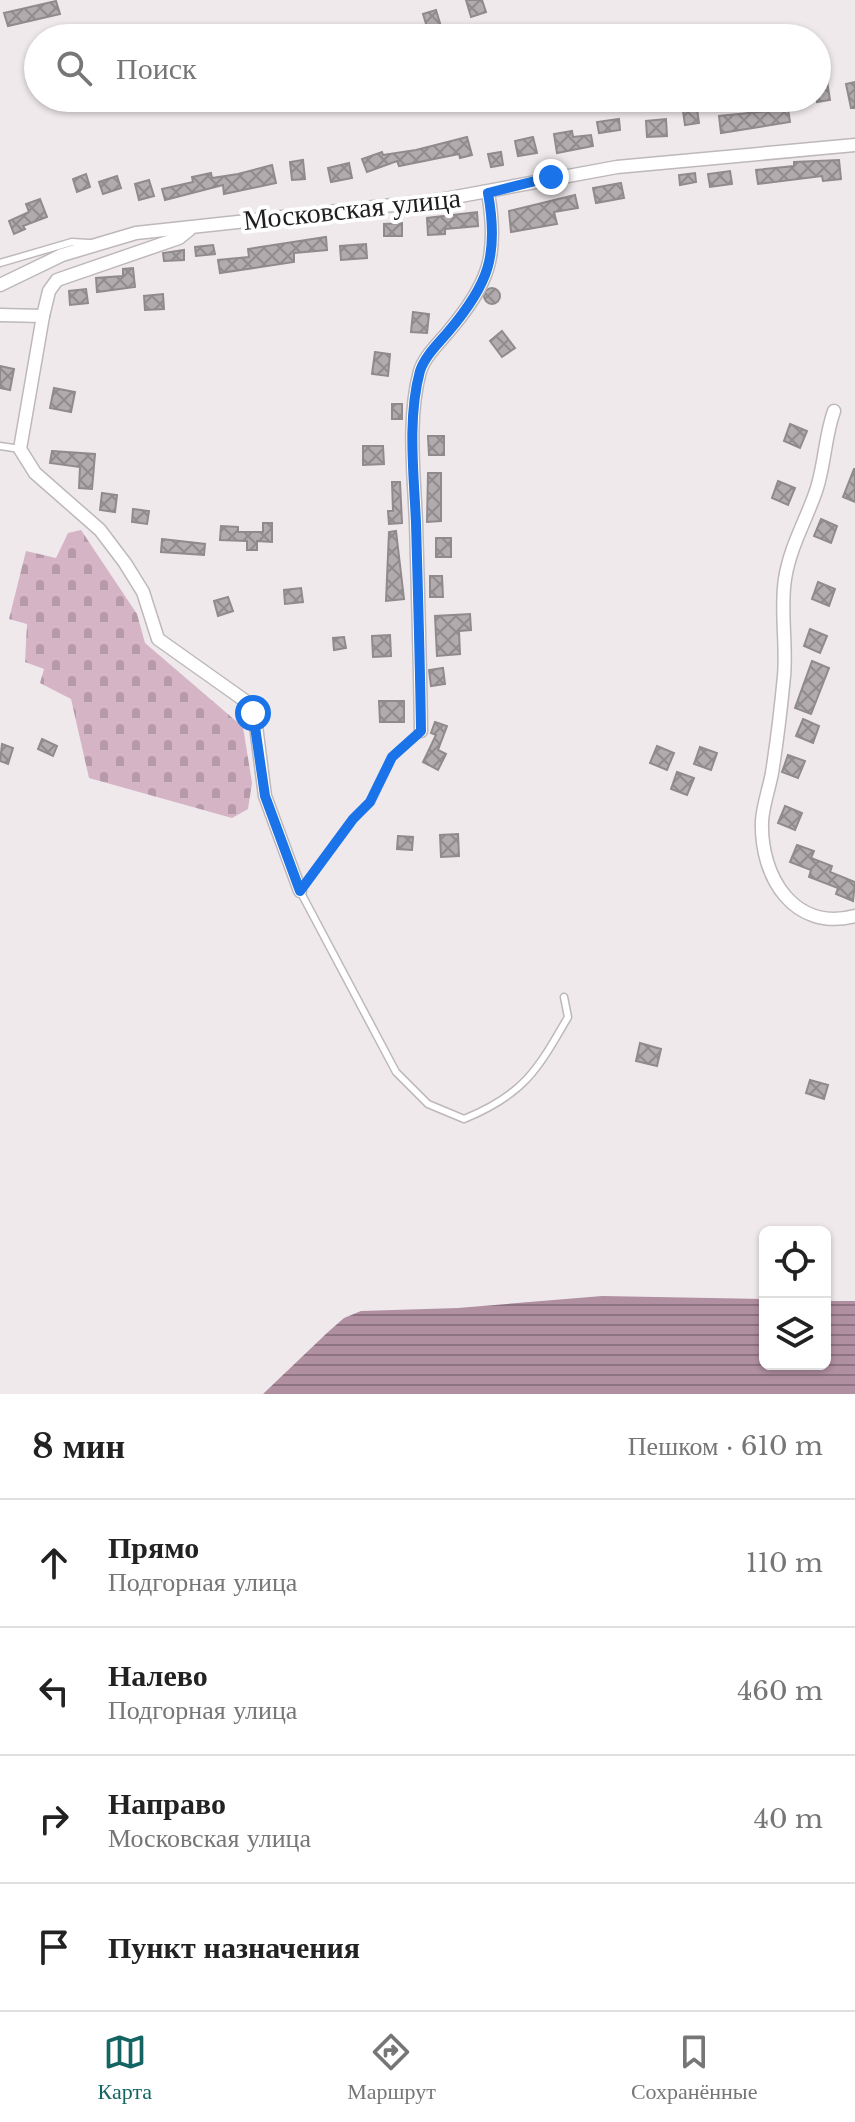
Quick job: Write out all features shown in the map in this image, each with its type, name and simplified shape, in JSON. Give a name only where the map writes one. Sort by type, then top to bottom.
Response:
[{"type":"street","name":"Московская улица","points":[[0,285],[62,255],[136,233],[189,230],[241,220],[488,193],[551,177],[617,167],[855,145]]},
{"type":"street","points":[[421,731],[413,448],[417,386],[421,367],[430,352],[484,283],[492,254],[494,226],[488,193]]},
{"type":"street","points":[[189,230],[179,238],[57,280],[49,291],[43,316],[20,449],[35,473],[100,530],[125,563],[143,592],[158,639],[244,700],[253,713],[265,796],[300,891]]},
{"type":"street","points":[[0,315],[43,316]]},
{"type":"street","points":[[834,411],[825,437],[819,481],[809,516],[792,546],[785,582],[785,673],[762,821],[768,856],[780,889],[799,911],[822,920],[855,916]]},
{"type":"lane","points":[[0,263],[72,242],[103,243]]},
{"type":"lane","points":[[0,446],[20,449]]},
{"type":"lane","points":[[300,891],[396,1072],[428,1104],[464,1119],[500,1104],[540,1066],[568,1017],[564,997]]},
{"type":"path","points":[[300,891],[353,819],[370,802],[392,757],[421,731]]},
{"type":"green space","points":[[81,530],[137,614],[145,643],[243,727],[252,783],[248,809],[232,818],[89,778],[71,699],[40,683],[44,669],[25,662],[27,624],[9,619],[26,551],[56,558],[68,533]]},
{"type":"shaded area","points":[[602,1296],[759,1299],[759,1370],[831,1370],[831,1301],[855,1301],[855,1394],[263,1394],[344,1318],[361,1311],[458,1308]]},
{"type":"building","points":[[466,0],[482,0],[486,12],[471,17]]},
{"type":"building","points":[[56,1],[60,14],[8,26],[4,13]]},
{"type":"building","points":[[436,10],[440,24],[426,24],[423,14]]},
{"type":"building","points":[[855,82],[855,108],[851,108],[846,84]]},
{"type":"building","points":[[683,112],[697,112],[699,123],[685,125]]},
{"type":"building","points":[[788,112],[790,122],[721,133],[719,116]]},
{"type":"building","points":[[619,119],[620,130],[599,133],[597,122]]},
{"type":"building","points":[[666,119],[667,136],[647,137],[646,121]]},
{"type":"building","points":[[572,131],[573,137],[591,135],[593,146],[557,153],[554,134]]},
{"type":"building","points":[[467,137],[472,155],[460,158],[459,154],[399,166],[397,161],[367,172],[362,159],[382,152],[383,155],[416,150]]},
{"type":"building","points":[[533,137],[537,153],[518,156],[515,141]]},
{"type":"building","points":[[501,152],[503,165],[491,167],[488,154]]},
{"type":"building","points":[[303,160],[305,179],[292,180],[290,162]]},
{"type":"building","points":[[839,160],[841,179],[823,181],[822,176],[758,184],[756,170],[794,166],[794,162]]},
{"type":"building","points":[[349,163],[352,178],[331,182],[328,168]]},
{"type":"building","points":[[272,165],[276,183],[224,194],[223,185],[165,200],[162,189],[193,182],[192,177],[211,173],[212,178]]},
{"type":"building","points":[[730,171],[732,184],[710,187],[708,174]]},
{"type":"building","points":[[695,173],[696,182],[680,185],[679,175]]},
{"type":"building","points":[[86,174],[90,187],[77,192],[73,179]]},
{"type":"building","points":[[117,176],[121,188],[103,194],[99,182]]},
{"type":"building","points":[[149,180],[154,196],[139,200],[135,184]]},
{"type":"building","points":[[621,183],[624,198],[596,203],[593,188]]},
{"type":"building","points":[[575,195],[578,208],[554,212],[557,224],[511,232],[509,211]]},
{"type":"building","points":[[40,199],[47,217],[23,226],[25,229],[14,234],[9,221],[29,212],[26,204]]},
{"type":"building","points":[[477,212],[478,226],[445,229],[445,234],[428,235],[427,218]]},
{"type":"building","points":[[402,223],[402,236],[384,236],[384,224]]},
{"type":"building","points":[[326,237],[327,250],[294,253],[294,262],[220,273],[218,260],[249,257],[248,249]]},
{"type":"building","points":[[366,244],[367,258],[341,260],[340,246]]},
{"type":"building","points":[[213,245],[215,254],[196,256],[195,247]]},
{"type":"building","points":[[184,250],[184,260],[164,261],[163,253]]},
{"type":"building","points":[[133,268],[135,287],[97,292],[96,278],[123,276],[123,269]]},
{"type":"building","points":[[492,288],[498,290],[498,302],[492,304],[486,302],[484,296],[486,290]]},
{"type":"building","points":[[86,289],[88,303],[70,305],[69,291]]},
{"type":"building","points":[[163,294],[164,309],[145,310],[144,296]]},
{"type":"building","points":[[413,312],[429,314],[427,333],[411,332]]},
{"type":"building","points":[[502,331],[515,348],[502,357],[490,341]]},
{"type":"building","points":[[375,352],[390,354],[388,376],[372,374]]},
{"type":"building","points":[[0,366],[14,369],[10,390],[0,388]]},
{"type":"building","points":[[54,388],[75,392],[71,412],[50,408]]},
{"type":"building","points":[[392,404],[402,404],[402,419],[392,419]]},
{"type":"building","points":[[790,424],[807,431],[800,448],[784,441]]},
{"type":"building","points":[[428,436],[444,436],[444,455],[429,455]]},
{"type":"building","points":[[363,446],[383,446],[384,464],[363,465]]},
{"type":"building","points":[[52,451],[95,454],[92,489],[79,488],[80,467],[50,463]]},
{"type":"building","points":[[855,469],[855,502],[843,497]]},
{"type":"building","points":[[428,473],[441,473],[441,521],[427,522]]},
{"type":"building","points":[[778,481],[795,488],[788,505],[772,498]]},
{"type":"building","points":[[392,482],[400,482],[402,523],[389,524],[388,511],[393,511]]},
{"type":"building","points":[[102,493],[117,495],[115,512],[100,510]]},
{"type":"building","points":[[133,509],[149,511],[147,524],[132,522]]},
{"type":"building","points":[[821,519],[837,526],[831,543],[814,536]]},
{"type":"building","points":[[263,523],[272,523],[272,542],[257,541],[257,550],[247,550],[247,541],[220,540],[221,526],[238,527],[238,532],[263,532]]},
{"type":"building","points":[[396,531],[404,599],[386,601],[389,532]]},
{"type":"building","points":[[436,538],[451,538],[451,557],[436,557]]},
{"type":"building","points":[[162,539],[205,544],[204,555],[161,552]]},
{"type":"building","points":[[430,576],[442,576],[443,597],[430,597]]},
{"type":"building","points":[[818,582],[835,589],[829,606],[812,599]]},
{"type":"building","points":[[301,588],[303,602],[285,604],[284,590]]},
{"type":"building","points":[[228,597],[233,611],[218,616],[214,601]]},
{"type":"building","points":[[470,614],[471,630],[459,631],[460,654],[437,656],[435,616]]},
{"type":"building","points":[[810,629],[827,636],[820,653],[804,646]]},
{"type":"building","points":[[390,635],[391,656],[373,657],[372,636]]},
{"type":"building","points":[[344,637],[346,648],[334,650],[333,638]]},
{"type":"building","points":[[812,661],[829,668],[811,714],[795,708]]},
{"type":"building","points":[[443,668],[445,684],[431,686],[429,670]]},
{"type":"building","points":[[379,701],[404,701],[404,722],[380,722]]},
{"type":"building","points":[[803,719],[819,726],[813,743],[796,736]]},
{"type":"building","points":[[435,722],[447,726],[438,750],[446,754],[438,770],[423,762],[436,735],[431,733]]},
{"type":"building","points":[[42,739],[57,746],[53,756],[38,749]]},
{"type":"building","points":[[2,744],[13,748],[8,764],[0,761]]},
{"type":"building","points":[[657,746],[674,753],[667,770],[650,763]]},
{"type":"building","points":[[700,747],[717,753],[711,770],[694,764]]},
{"type":"building","points":[[788,755],[805,761],[798,778],[782,772]]},
{"type":"building","points":[[677,772],[694,778],[687,795],[671,789]]},
{"type":"building","points":[[785,806],[802,813],[795,830],[778,823]]},
{"type":"building","points":[[458,834],[459,856],[441,857],[440,835]]},
{"type":"building","points":[[398,836],[413,837],[412,850],[397,849]]},
{"type":"building","points":[[797,845],[814,851],[811,858],[832,866],[830,872],[855,882],[853,901],[836,894],[838,888],[809,877],[811,870],[790,862]]},
{"type":"building","points":[[640,1043],[661,1049],[657,1066],[636,1061]]},
{"type":"building","points":[[810,1080],[828,1085],[824,1099],[806,1093]]},
{"type":"route","points":[[253,713],[265,796],[280,844],[300,891],[353,819],[370,802],[392,757],[421,731],[413,448],[421,367],[484,283],[492,254],[494,226],[488,193],[551,177]]}]
